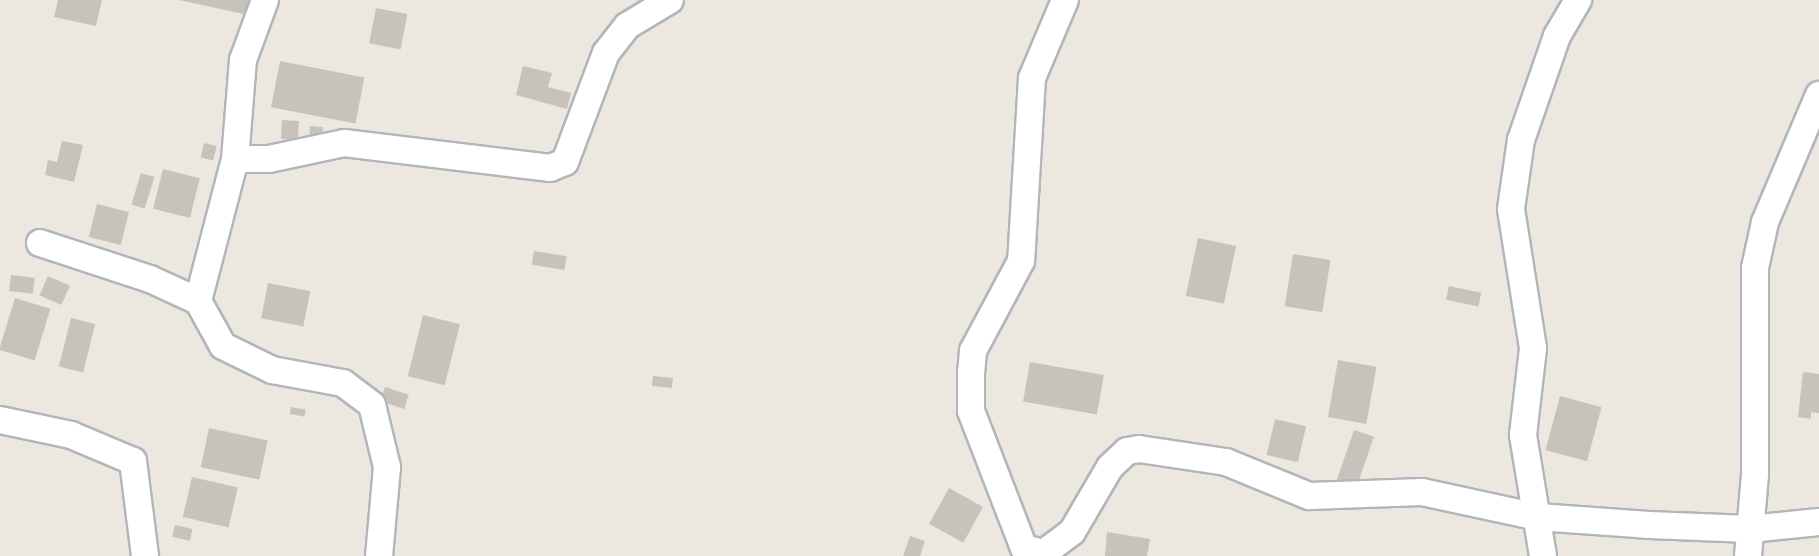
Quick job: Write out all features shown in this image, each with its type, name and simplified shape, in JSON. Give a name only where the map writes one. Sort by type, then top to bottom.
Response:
[{"type":"street","points":[[198,301],[235,159],[243,60],[265,0]]},
{"type":"street","points":[[235,159],[269,159],[344,143],[550,168],[565,162],[606,53],[627,26],[670,0]]},
{"type":"street","points":[[1065,0],[1032,78],[1021,261],[972,362],[971,411],[1024,549],[1044,553],[1072,532],[1110,467],[1127,451],[1139,449],[1226,462],[1309,496],[1422,492],[1538,518],[1750,529],[1819,522]]},
{"type":"street","points":[[1542,556],[1538,518],[1523,435],[1533,348],[1524,263],[1511,209],[1521,140],[1557,36],[1578,0]]},
{"type":"street","points":[[1748,556],[1755,268],[1765,222],[1819,95]]},
{"type":"street","points":[[40,243],[150,279],[198,301],[224,346],[272,370],[343,383],[372,405],[387,466],[379,556]]},
{"type":"street","points":[[0,420],[71,435],[133,461],[145,556]]},
{"type":"building","points":[[58,0],[102,0],[96,26],[54,17]]},
{"type":"building","points":[[179,0],[251,0],[248,15]]},
{"type":"building","points":[[376,8],[407,14],[401,49],[369,43]]},
{"type":"building","points":[[280,61],[364,77],[355,124],[271,107]]},
{"type":"building","points":[[523,66],[552,73],[548,87],[571,93],[567,109],[516,95]]},
{"type":"building","points":[[282,120],[299,121],[298,140],[281,139]]},
{"type":"building","points":[[310,126],[323,127],[322,142],[309,141]]},
{"type":"building","points":[[62,141],[83,145],[74,182],[45,175],[48,160],[57,162]]},
{"type":"building","points":[[204,143],[217,146],[213,161],[201,158]]},
{"type":"building","points":[[163,169],[200,178],[190,218],[153,209]]},
{"type":"building","points":[[141,173],[154,177],[145,209],[131,205]]},
{"type":"building","points":[[97,204],[129,212],[121,245],[89,237]]},
{"type":"building","points":[[1198,238],[1236,246],[1224,304],[1186,296]]},
{"type":"building","points":[[534,251],[567,256],[564,270],[532,265]]},
{"type":"building","points":[[1293,254],[1331,260],[1322,312],[1285,306]]},
{"type":"building","points":[[11,275],[35,278],[33,294],[9,291]]},
{"type":"building","points":[[48,276],[70,286],[61,305],[39,295]]},
{"type":"building","points":[[268,283],[310,291],[303,327],[261,318]]},
{"type":"building","points":[[1449,286],[1481,293],[1478,307],[1446,300]]},
{"type":"building","points":[[15,298],[50,309],[35,360],[0,350]]},
{"type":"building","points":[[423,315],[460,324],[445,385],[408,376]]},
{"type":"building","points":[[71,318],[95,324],[83,373],[59,367]]},
{"type":"building","points":[[1338,360],[1376,367],[1366,424],[1328,417]]},
{"type":"building","points":[[1030,362],[1104,375],[1097,414],[1023,401]]},
{"type":"building","points":[[1803,372],[1819,374],[1819,413],[1811,412],[1811,419],[1798,417]]},
{"type":"building","points":[[653,376],[673,378],[672,388],[652,386]]},
{"type":"building","points":[[385,387],[409,395],[404,409],[380,401]]},
{"type":"building","points":[[1560,396],[1602,407],[1587,461],[1546,450]]},
{"type":"building","points":[[291,407],[306,410],[304,417],[290,414]]},
{"type":"building","points":[[1275,419],[1306,426],[1298,462],[1267,455]]},
{"type":"building","points":[[209,428],[268,440],[259,480],[201,467]]},
{"type":"building","points":[[1354,430],[1374,437],[1355,491],[1335,484]]},
{"type":"building","points":[[192,477],[238,488],[229,528],[183,517]]},
{"type":"building","points":[[949,488],[983,507],[963,543],[929,524]]},
{"type":"building","points":[[175,525],[193,529],[190,541],[172,537]]},
{"type":"building","points":[[1107,532],[1150,539],[1147,556],[1105,556]]},
{"type":"building","points":[[910,536],[925,541],[920,556],[903,556]]}]
